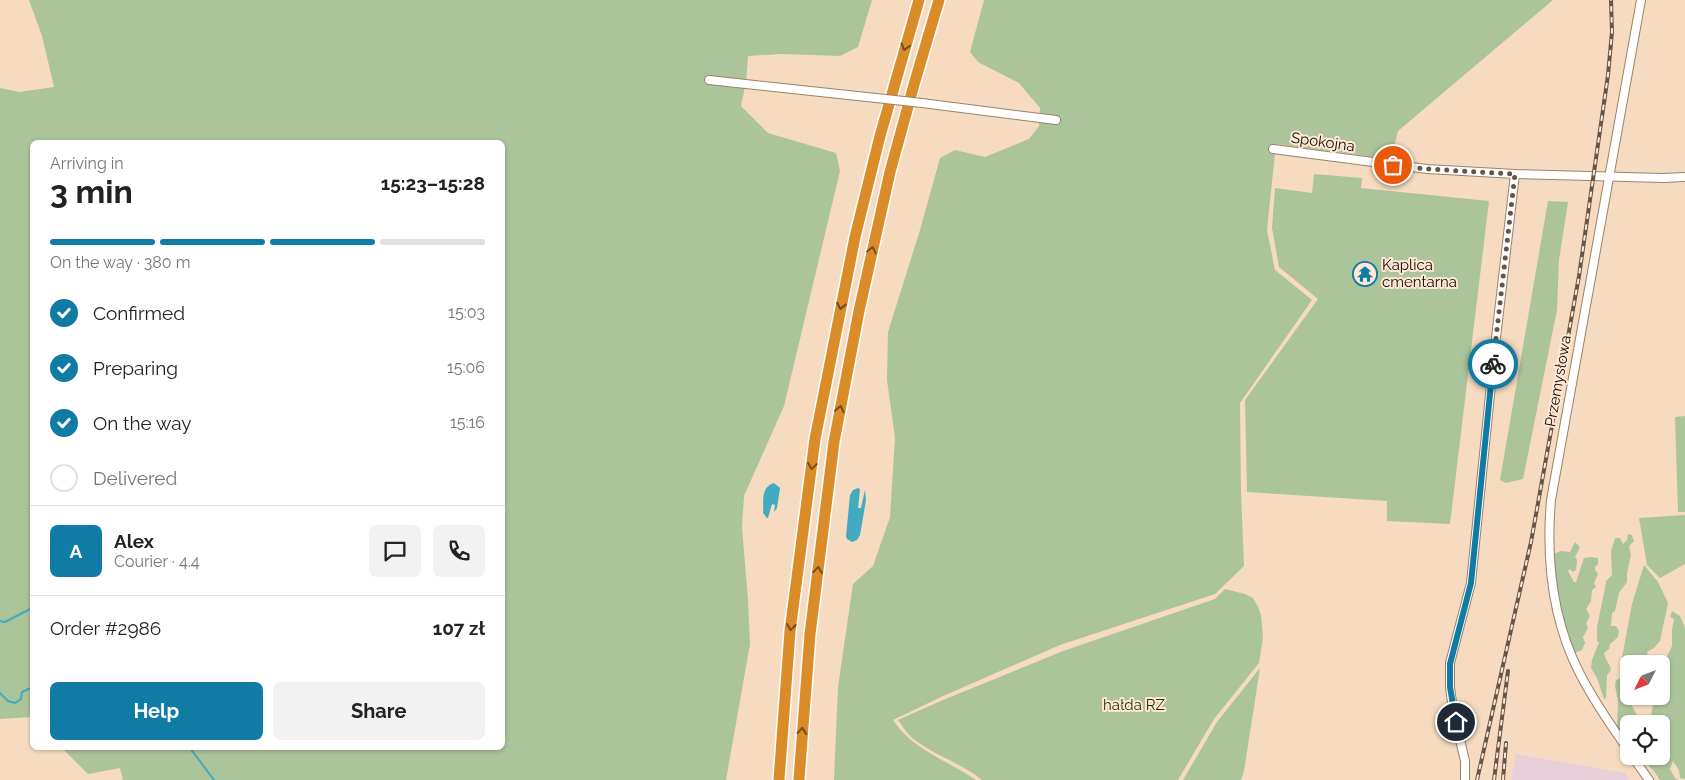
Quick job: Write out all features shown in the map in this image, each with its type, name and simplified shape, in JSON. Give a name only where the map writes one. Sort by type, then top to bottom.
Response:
[{"type":"highway","points":[[778,780],[790,631],[816,439],[855,236],[880,136],[919,0]]},
{"type":"highway","points":[[799,780],[810,634],[834,442],[859,311],[890,172],[939,0]]},
{"type":"street","name":"Przemysłowa","points":[[1620,738],[1591,695],[1568,648],[1557,611],[1548,550],[1551,500],[1641,0]]},
{"type":"street","points":[[709,80],[922,103],[1056,120]]},
{"type":"street","name":"Spokojna","points":[[1273,149],[1402,166],[1515,174],[1685,177]]},
{"type":"street","points":[[1465,780],[1465,761],[1453,710],[1450,687],[1450,664],[1471,583],[1494,355],[1515,174]]},
{"type":"street","points":[[1638,765],[1649,780]]},
{"type":"shaded area","points":[[1516,754],[1625,773],[1630,780],[1511,780]]},
{"type":"green space","points":[[29,0],[872,0],[858,47],[840,56],[782,54],[748,56],[746,82],[741,106],[768,133],[836,153],[840,171],[784,406],[744,496],[742,527],[750,644],[726,780],[123,780],[120,768],[88,774],[64,750],[505,750],[505,140],[30,140],[30,717],[0,719],[0,88],[19,92],[54,87],[42,36]]},
{"type":"green space","points":[[984,0],[1553,0],[1398,131],[1391,159],[1276,144],[1267,230],[1275,270],[1312,300],[1240,403],[1244,566],[1215,594],[1060,645],[893,720],[911,740],[976,780],[834,780],[838,687],[853,584],[873,566],[890,517],[895,438],[887,380],[888,332],[940,158],[955,150],[985,157],[1029,139],[1039,126],[1040,108],[1019,83],[978,62],[970,52]]},
{"type":"green space","points":[[1314,174],[1362,178],[1361,188],[1489,201],[1450,524],[1387,521],[1387,501],[1247,492],[1245,400],[1318,299],[1279,267],[1272,228],[1275,188],[1312,193]]},
{"type":"green space","points":[[1548,201],[1568,202],[1559,260],[1557,310],[1523,479],[1506,483],[1500,480]]},
{"type":"green space","points":[[1685,416],[1685,512],[1678,512],[1675,417]]},
{"type":"green space","points":[[1685,515],[1685,564],[1660,578],[1647,565],[1639,518]]},
{"type":"green space","points":[[1628,534],[1632,535],[1634,541],[1629,546],[1631,555],[1627,582],[1619,593],[1615,611],[1612,613],[1611,626],[1616,626],[1619,631],[1618,637],[1604,653],[1611,670],[1607,675],[1606,698],[1604,699],[1597,678],[1591,668],[1592,660],[1599,642],[1597,641],[1597,627],[1606,581],[1612,575],[1611,551],[1615,538],[1620,538],[1623,544],[1627,540]]},
{"type":"green space","points":[[1575,542],[1580,547],[1575,557],[1577,560],[1576,570],[1573,572],[1570,569],[1568,571],[1574,582],[1576,582],[1584,558],[1598,558],[1595,570],[1598,574],[1594,583],[1596,587],[1592,590],[1591,601],[1586,609],[1590,616],[1586,623],[1588,628],[1583,637],[1585,643],[1582,650],[1574,653],[1560,605],[1551,556],[1560,551],[1570,552]]},
{"type":"green space","points":[[1644,565],[1658,582],[1668,603],[1660,641],[1647,652],[1648,655],[1622,655],[1632,604]]},
{"type":"green space","name":"hałda RZ","points":[[1225,589],[1253,598],[1258,607],[1261,615],[1263,637],[1259,663],[1214,719],[1178,780],[982,780],[965,768],[919,743],[908,734],[898,720],[1063,651],[1215,599]]},
{"type":"green space","points":[[1672,611],[1680,616],[1685,628],[1685,779],[1680,778],[1679,770],[1673,761],[1670,769],[1678,780],[1660,780],[1648,765],[1670,765],[1670,715],[1651,715],[1653,705],[1670,705],[1670,655],[1668,655],[1672,646],[1674,619],[1670,617]]},
{"type":"green space","points":[[1260,668],[1241,780],[1183,780],[1217,722]]},
{"type":"green space","points":[[1620,679],[1620,705],[1632,705],[1637,715],[1620,715],[1620,733],[1617,729],[1618,701],[1615,686],[1616,680]]},
{"type":"water","points":[[774,483],[780,488],[777,508],[774,512],[775,505],[772,504],[767,518],[763,513],[764,495],[767,488]]},
{"type":"water","points":[[860,489],[858,508],[861,508],[865,490],[866,500],[860,535],[857,540],[852,542],[846,536],[850,495],[853,490]]},
{"type":"waterway","points":[[0,621],[5,622],[30,609]]},
{"type":"waterway","points":[[0,693],[8,701],[15,703],[21,699],[22,692],[30,689]]},
{"type":"waterway","points":[[192,750],[214,780]]},
{"type":"railway","points":[[1477,780],[1531,542],[1579,276],[1608,75],[1612,32],[1611,0]]},
{"type":"railway","points":[[1494,780],[1508,671]]},
{"type":"railway","points":[[1503,780],[1506,743]]},
{"type":"way so far","points":[[1393,165],[1515,174],[1493,364]]},
{"type":"place","name":"Kaplica cmentarna","points":[[1365,274]]},
{"type":"route","points":[[1456,722],[1450,687],[1450,664],[1471,583],[1493,364]]}]
